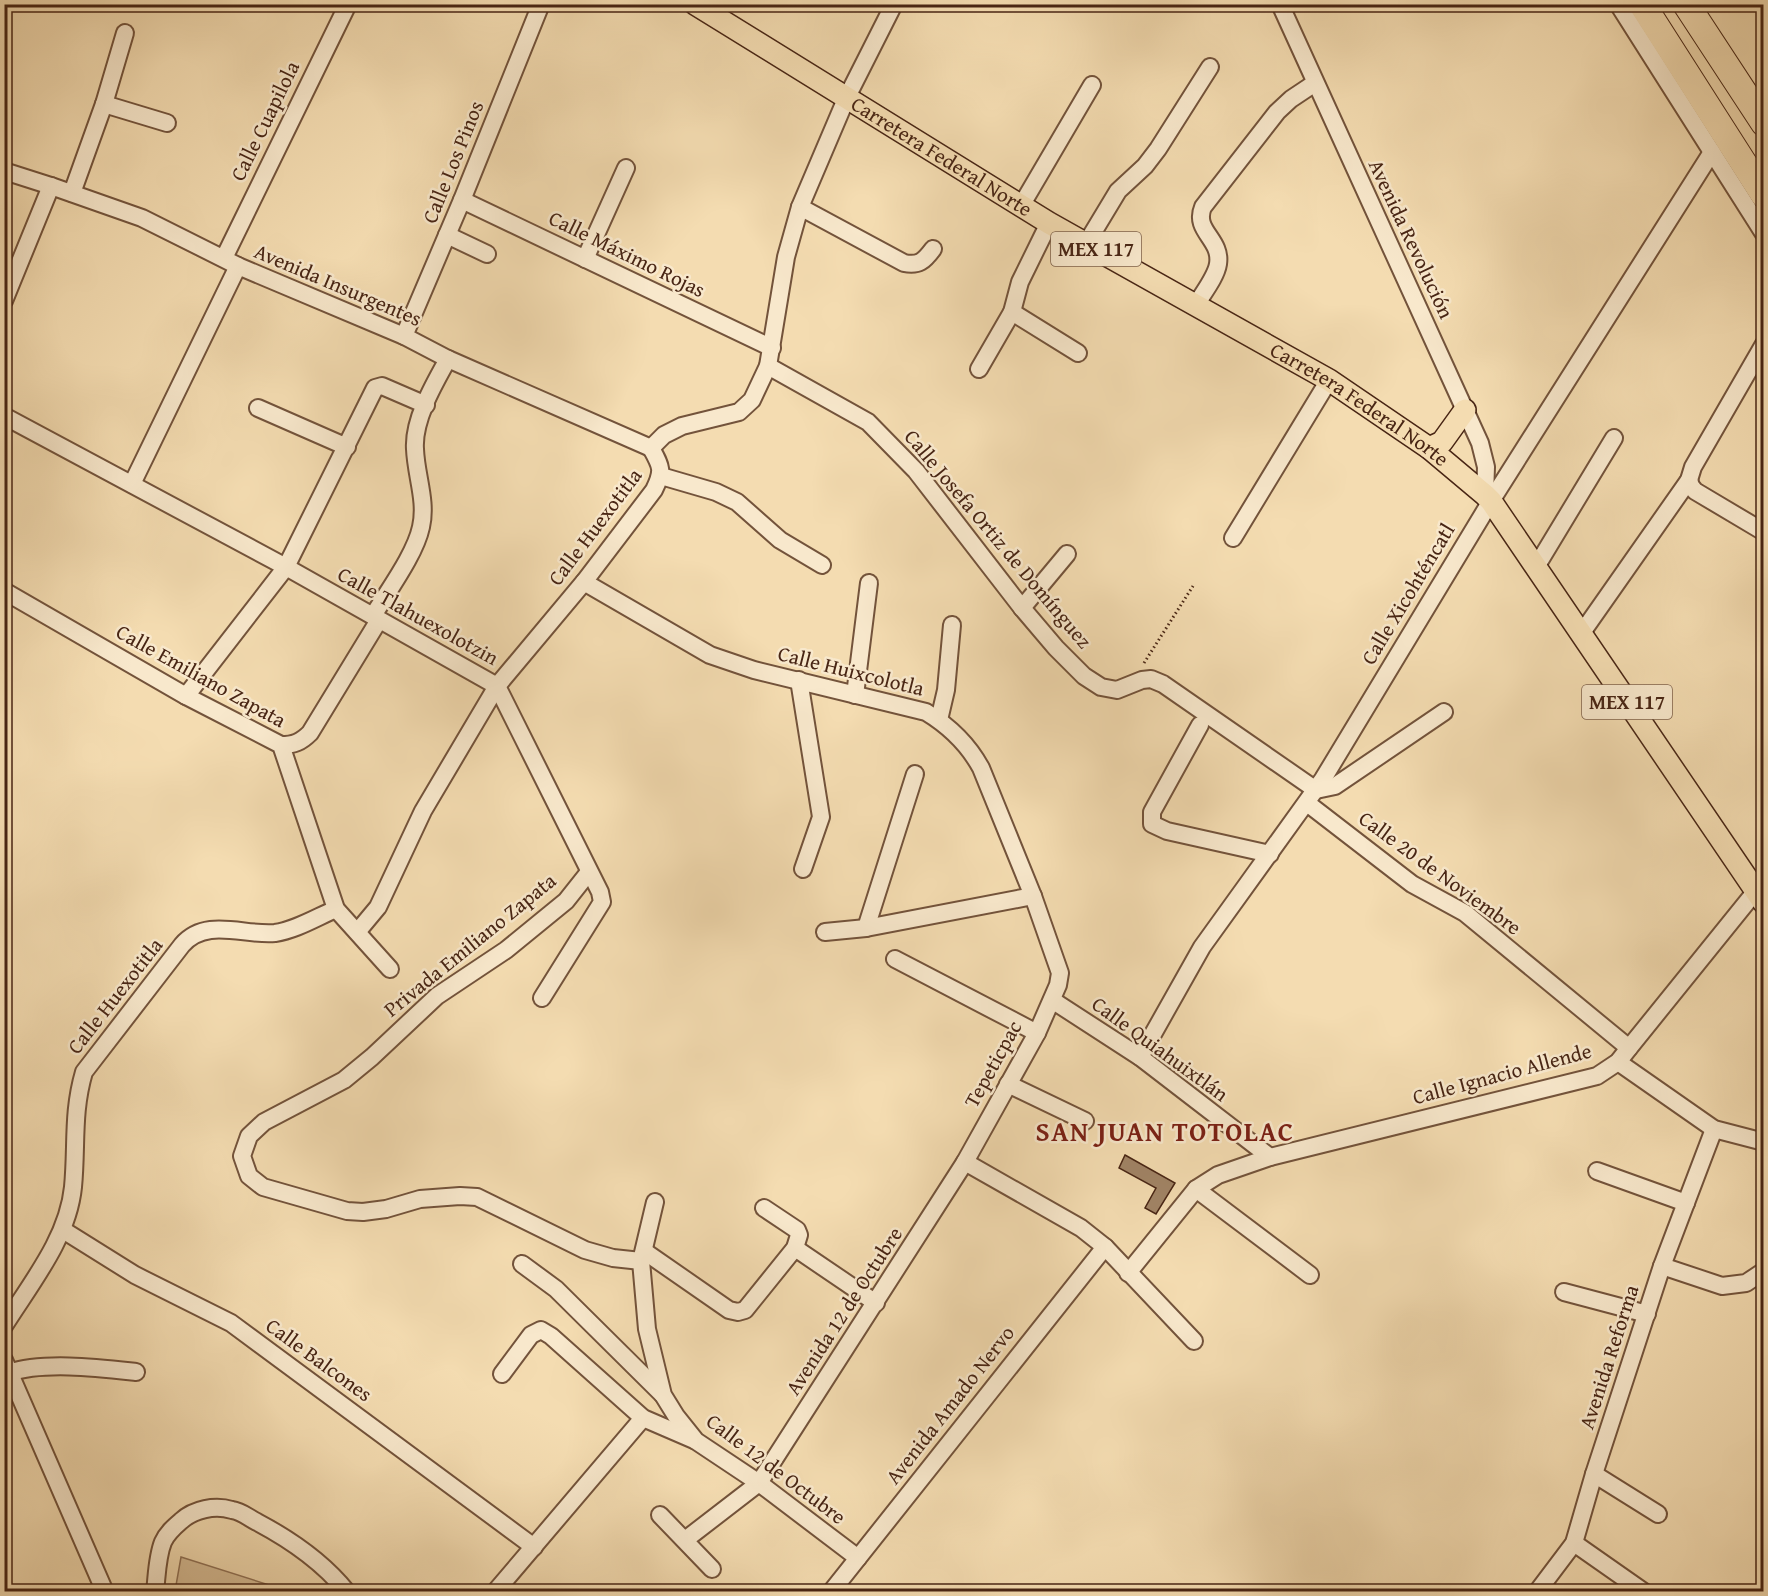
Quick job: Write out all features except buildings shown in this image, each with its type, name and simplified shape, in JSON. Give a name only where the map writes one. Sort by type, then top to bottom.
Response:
[{"type":"highway","points":[[1642,4],[1764,195]]},
{"type":"highway","points":[[1689,7],[1764,123]]},
{"type":"main road","name":"Carretera Federal Norte","points":[[695,4],[1049,223],[1329,380],[1429,448],[1488,498]]},
{"type":"main road","points":[[1429,448],[1442,442],[1465,410]]},
{"type":"main road","name":"MEX 117","points":[[1488,498],[1761,890]]},
{"type":"street","name":"Calle Cuapilola","points":[[132,484],[348,4]]},
{"type":"street","name":"Calle Los Pinos","points":[[404,336],[541,4]]},
{"type":"street","name":"Calle Huexotitla","points":[[357,931],[378,907],[423,811],[497,686],[584,582],[654,490],[661,476],[659,461],[651,448],[664,435],[682,426],[739,412],[752,400],[768,366],[786,257],[800,207],[846,99],[894,4]]},
{"type":"street","name":"Avenida Revolución","points":[[1280,4],[1480,443],[1486,467],[1488,498]]},
{"type":"street","points":[[1618,4],[1764,234]]},
{"type":"street","points":[[72,193],[104,104],[125,33]]},
{"type":"street","points":[[1086,244],[1118,191],[1144,166],[1158,148],[1210,67]]},
{"type":"street","points":[[1196,305],[1218,267],[1219,256],[1217,245],[1201,224],[1203,207],[1277,112],[1291,99],[1315,83]]},
{"type":"street","points":[[1021,206],[1092,85]]},
{"type":"street","points":[[104,104],[167,123]]},
{"type":"street","name":"Calle Xicohténcatl","points":[[1140,1057],[1202,948],[1311,796],[1488,498],[1712,152]]},
{"type":"street","points":[[585,259],[626,168]]},
{"type":"street","name":"Avenida Insurgentes","points":[[4,171],[142,218],[231,262],[404,336],[448,359],[651,448]]},
{"type":"street","points":[[4,301],[51,186]]},
{"type":"street","name":"Calle Máximo Rojas","points":[[462,200],[772,348]]},
{"type":"street","points":[[800,207],[904,263],[916,265],[925,261],[933,249]]},
{"type":"street","points":[[979,369],[1012,312],[1020,282],[1049,223]]},
{"type":"street","points":[[447,235],[487,254]]},
{"type":"street","points":[[1012,312],[1078,353]]},
{"type":"street","points":[[1581,634],[1689,480],[1693,467],[1764,344]]},
{"type":"street","points":[[281,745],[291,745],[302,741],[310,733],[416,544],[423,512],[414,448],[416,434],[433,386],[448,359]]},
{"type":"street","name":"Calle Josefa Ortiz de Domínguez","points":[[768,366],[868,422],[916,471],[1022,608],[1056,648],[1084,676],[1101,687],[1117,690],[1143,680]]},
{"type":"street","points":[[1233,538],[1329,380]]},
{"type":"street","points":[[186,696],[286,567],[347,447],[372,392],[379,386],[386,387],[426,405]]},
{"type":"street","points":[[258,408],[347,447]]},
{"type":"street","name":"Calle Tlahuexolotzin","points":[[4,416],[286,567],[497,686],[600,892],[602,902],[542,998]]},
{"type":"street","points":[[1536,567],[1614,438]]},
{"type":"street","points":[[661,476],[716,492],[737,502],[780,540],[822,565]]},
{"type":"street","points":[[1689,480],[1695,491],[1764,532]]},
{"type":"street","points":[[1022,608],[1068,554]]},
{"type":"street","name":"Calle Huixcolotla","points":[[584,582],[710,655],[754,670],[926,712],[939,720],[972,752],[981,768],[1033,896],[1058,966],[1060,979],[1055,993]]},
{"type":"street","points":[[855,695],[869,583]]},
{"type":"street","name":"Calle Emiliano Zapata","points":[[4,591],[186,696],[281,745],[336,909],[390,969]]},
{"type":"street","points":[[939,720],[946,690],[952,625]]},
{"type":"street","points":[[1143,680],[1151,679],[1163,684],[1311,796],[1343,781],[1444,712]]},
{"type":"street","points":[[799,680],[821,817],[803,870]]},
{"type":"street","points":[[1200,725],[1152,812],[1152,824],[1167,831],[1270,854]]},
{"type":"street","points":[[867,928],[915,774]]},
{"type":"street","name":"Calle 20 de Noviembre","points":[[1311,796],[1412,885],[1465,913],[1629,1048]]},
{"type":"street","name":"Privada Emiliano Zapata","points":[[589,872],[566,901],[506,950],[437,996],[344,1080],[264,1122],[249,1136],[242,1156],[249,1176],[264,1188],[347,1211],[363,1212],[386,1209],[420,1199],[477,1197],[585,1250],[613,1258],[642,1256]]},
{"type":"street","name":"Calle Ignacio Allende","points":[[1128,1273],[1196,1190],[1218,1176],[1270,1157],[1597,1076],[1618,1062],[1761,890]]},
{"type":"street","points":[[825,932],[867,928],[1033,896]]},
{"type":"street","name":"Calle Huexotitla","points":[[4,1326],[63,1230],[73,1188],[77,1096],[84,1072],[182,945],[189,937],[200,931],[268,933],[289,930],[336,909]]},
{"type":"street","points":[[895,959],[1037,1033]]},
{"type":"street","name":"Calle Quiahuixtlán","points":[[1055,993],[1270,1157]]},
{"type":"street","name":"Tepeticpac","points":[[965,1162],[1037,1033],[1055,993]]},
{"type":"street","points":[[1618,1062],[1714,1129],[1764,1142]]},
{"type":"street","points":[[1008,1084],[1085,1122]]},
{"type":"street","name":"Avenida Reforma","points":[[1537,1592],[1574,1543],[1594,1474],[1662,1266],[1714,1129]]},
{"type":"street","points":[[965,1162],[1081,1228],[1105,1247],[1194,1341]]},
{"type":"street","name":"Avenida 12 de Octubre","points":[[685,1540],[759,1483],[965,1162]]},
{"type":"street","points":[[1597,1171],[1686,1203]]},
{"type":"street","points":[[1196,1190],[1310,1275]]},
{"type":"street","name":"Calle 12 de Octubre","points":[[655,1202],[642,1256],[647,1329],[663,1395],[696,1441],[759,1483],[858,1558]]},
{"type":"street","points":[[642,1256],[729,1310],[738,1312],[745,1310],[795,1248],[799,1235],[797,1230],[764,1208]]},
{"type":"street","name":"Calle Balcones","points":[[63,1230],[135,1275],[231,1323],[534,1547]]},
{"type":"street","name":"Avenida Amado Nervo","points":[[831,1592],[1105,1247]]},
{"type":"street","points":[[795,1248],[876,1303]]},
{"type":"street","points":[[522,1264],[556,1289],[663,1395]]},
{"type":"street","points":[[1662,1266],[1722,1286],[1746,1283],[1764,1271]]},
{"type":"street","points":[[1564,1292],[1647,1314]]},
{"type":"street","points":[[502,1374],[531,1335],[541,1330],[551,1336],[643,1418],[696,1441]]},
{"type":"street","points":[[105,1592],[6,1373],[22,1368],[44,1367],[99,1368],[136,1372]]},
{"type":"street","points":[[495,1592],[643,1418]]},
{"type":"street","points":[[1594,1474],[1658,1514]]},
{"type":"street","points":[[155,1592],[159,1554],[172,1528],[199,1510],[218,1508],[234,1510],[285,1537],[333,1574],[347,1592]]},
{"type":"street","points":[[660,1515],[712,1569]]},
{"type":"street","points":[[1574,1543],[1644,1592]]},
{"type":"path","points":[[1143,680],[1144,662],[1193,586]]},
{"type":"shaded area","points":[[181,1557],[288,1591],[175,1591]]},
{"type":"district","name":"SAN JUAN TOTOLAC","points":[[1165,1132]]}]
